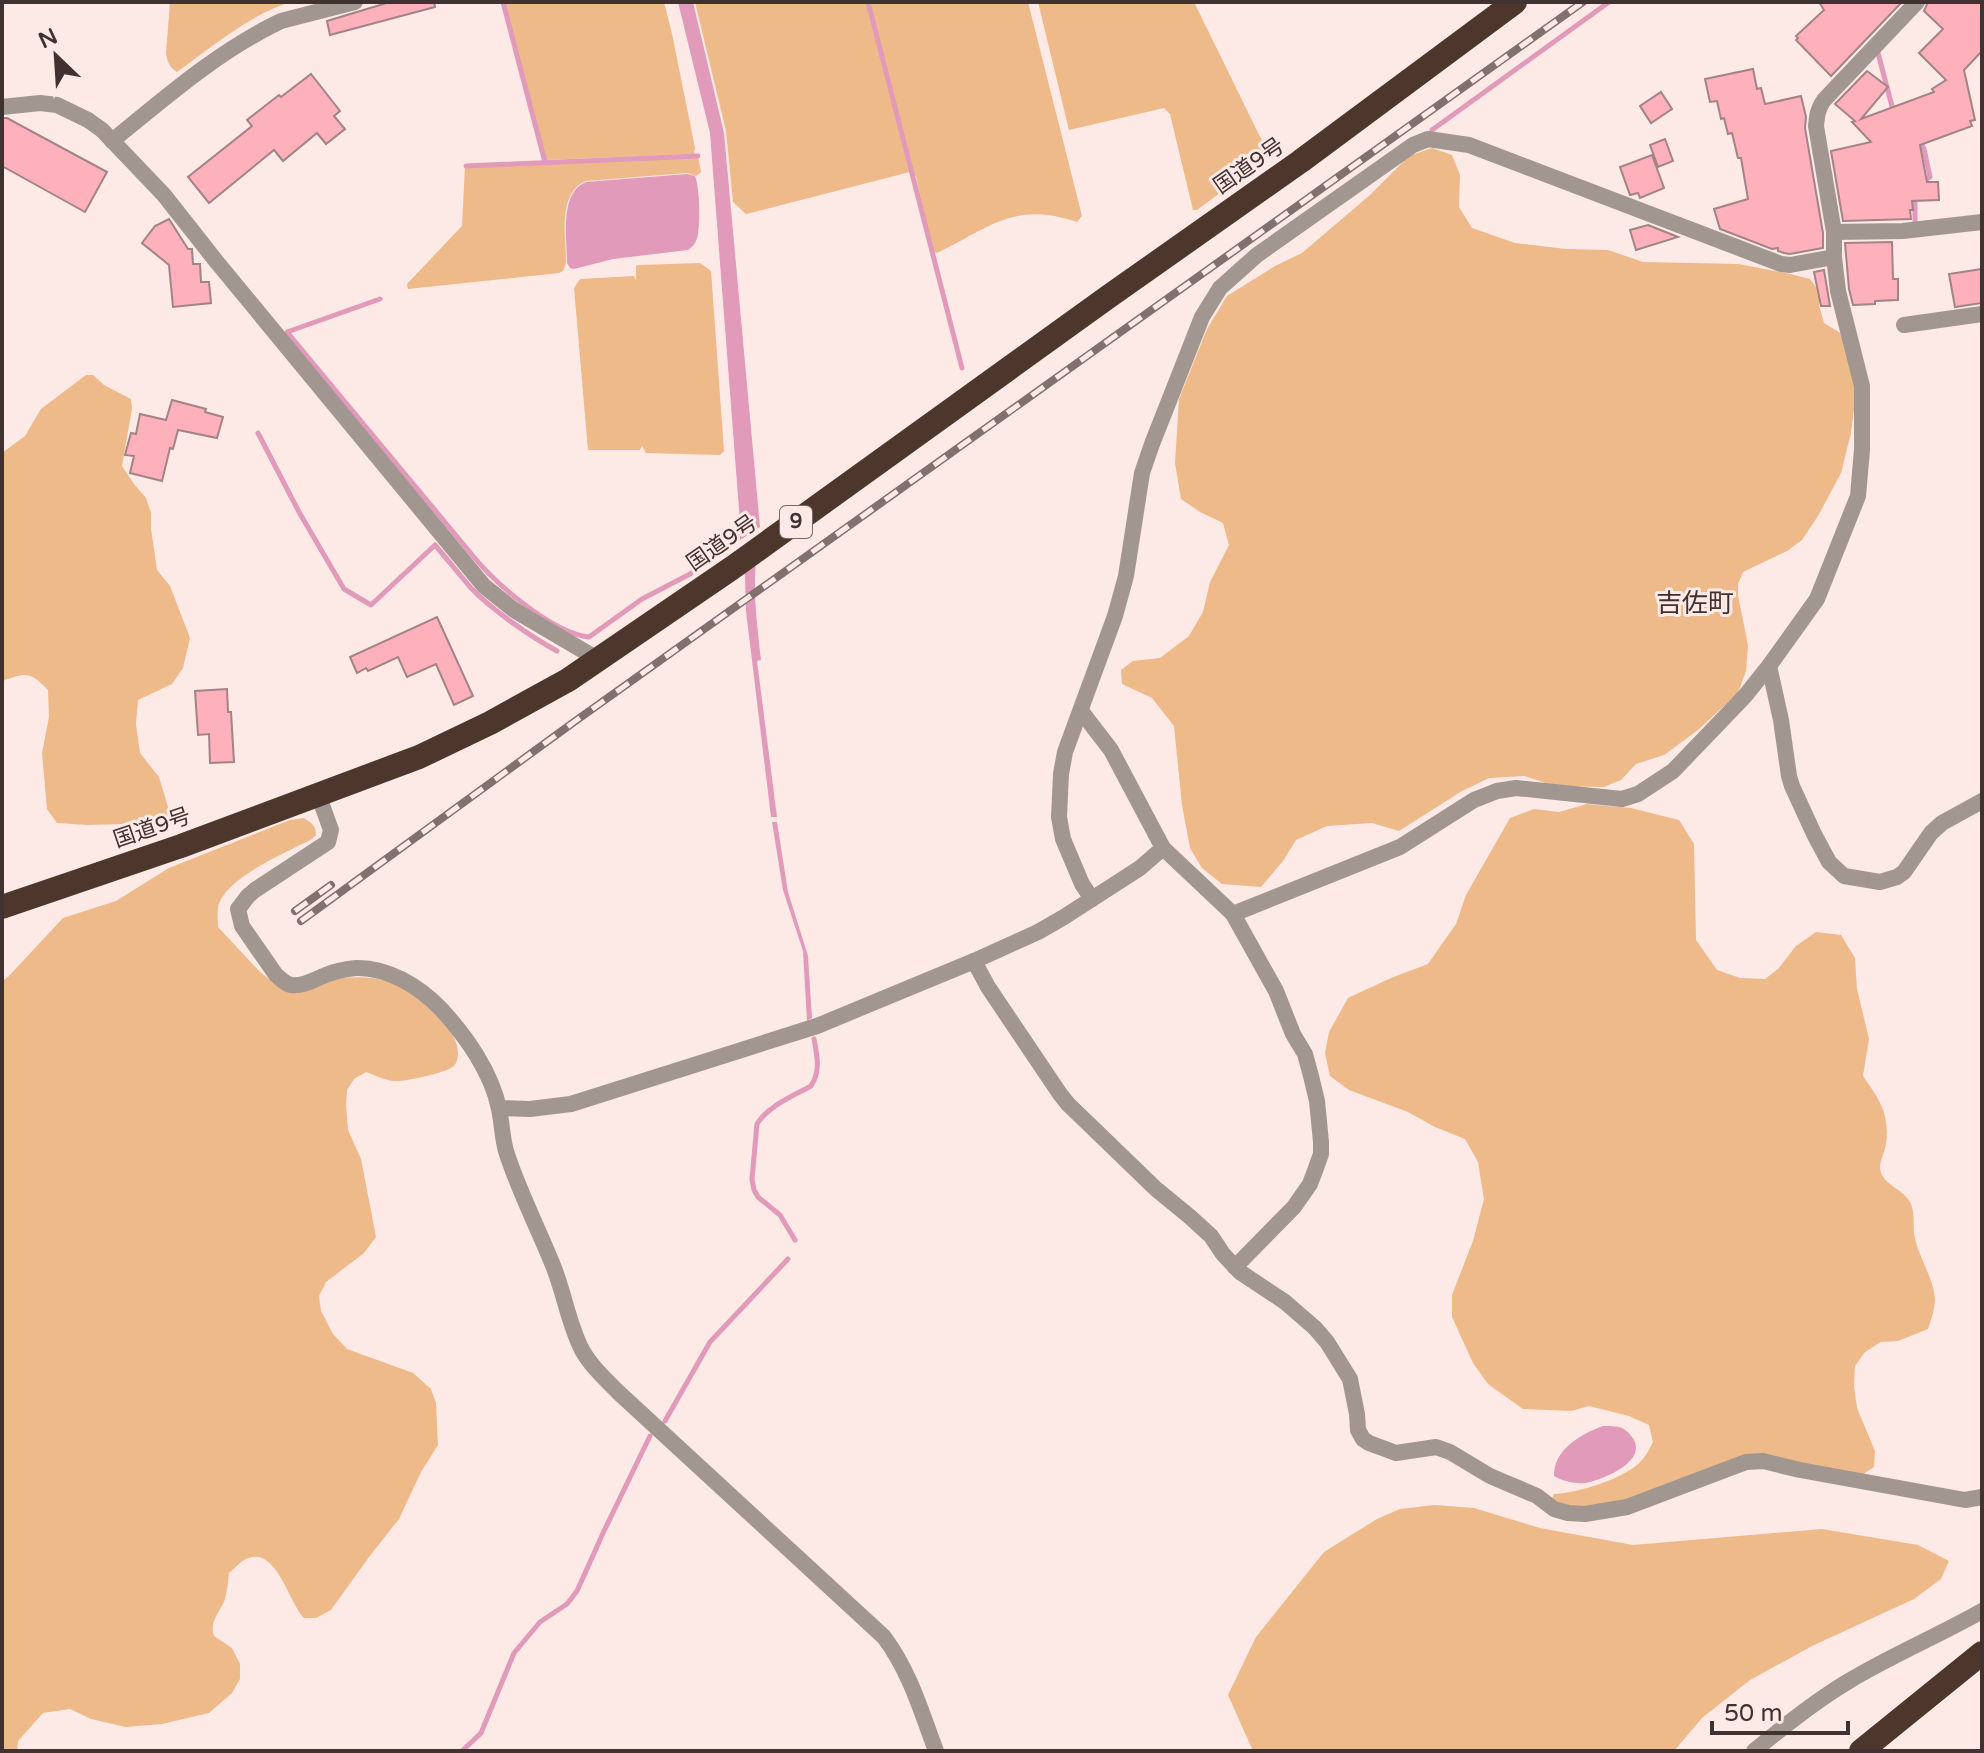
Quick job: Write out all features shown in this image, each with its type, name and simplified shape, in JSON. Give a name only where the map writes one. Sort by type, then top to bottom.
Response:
[{"type":"highway","name":"国道9号","points":[[2,907],[181,846],[419,757],[527,703],[599,660],[1301,161],[1515,2]]},
{"type":"highway","points":[[1861,1751],[1982,1653]]},
{"type":"street","points":[[112,141],[190,78],[270,27],[281,21],[355,2]]},
{"type":"street","points":[[1233,914],[1400,847],[1474,800],[1497,791],[1516,788],[1622,799],[1638,794],[1673,771],[1745,696],[1769,666],[1817,599],[1858,496],[1862,386],[1838,291],[1834,232],[1816,126],[1819,106],[1917,2]]},
{"type":"street","points":[[2,107],[40,103],[57,105],[88,120],[112,141],[164,195],[484,586],[514,610],[599,660]]},
{"type":"street","points":[[1092,899],[1082,884],[1063,839],[1059,795],[1065,752],[1115,616],[1126,576],[1142,473],[1188,350],[1210,302],[1232,276],[1413,145],[1428,139],[1469,145],[1781,264],[1834,257]]},
{"type":"street","points":[[1834,232],[1903,231],[1982,222]]},
{"type":"street","points":[[1904,325],[1982,314]]},
{"type":"street","points":[[1769,666],[1789,776],[1829,862],[1844,876],[1880,882],[1897,877],[1942,823],[1982,801]]},
{"type":"street","points":[[1081,711],[1111,750],[1163,848],[1233,914],[1276,991],[1293,1034],[1305,1054],[1317,1101],[1321,1154],[1310,1184],[1294,1207],[1235,1267]]},
{"type":"street","points":[[318,794],[331,830],[328,842],[248,896],[238,909],[242,926],[284,982],[301,984],[327,974],[357,968],[390,974],[422,991],[445,1013],[487,1075],[499,1108],[506,1153],[556,1272],[586,1355],[618,1392],[884,1637],[908,1676],[936,1751]]},
{"type":"street","points":[[499,1108],[530,1109],[571,1104],[817,1026],[1038,932],[1140,868],[1163,848]]},
{"type":"street","points":[[974,961],[1060,1094],[1156,1189],[1211,1236],[1235,1267],[1300,1313],[1327,1342],[1350,1379],[1358,1430],[1363,1439],[1383,1450],[1396,1453],[1436,1447],[1490,1476],[1537,1496],[1554,1509],[1568,1513],[1585,1514],[1627,1507],[1754,1461],[1965,1500],[1982,1497]]},
{"type":"street","points":[[1754,1751],[1804,1710],[1848,1681],[1982,1611]]},
{"type":"shaded area","points":[[170,2],[290,2],[245,23],[177,72],[169,64],[166,54]]},
{"type":"shaded area","points":[[504,2],[664,2],[694,154],[546,160]]},
{"type":"shaded area","points":[[678,2],[693,2],[724,133],[760,527],[737,542],[740,522],[710,133]]},
{"type":"shaded area","points":[[695,2],[1028,2],[1082,216],[1077,222],[1036,214],[1003,220],[937,253],[932,251],[916,176],[910,172],[746,214],[733,202],[726,131]]},
{"type":"shaded area","points":[[1038,2],[1194,2],[1266,149],[1267,158],[1193,210],[1170,114],[1164,108],[1069,130]]},
{"type":"shaded area","points":[[1432,148],[1452,155],[1460,175],[1459,207],[1472,228],[1515,243],[1608,250],[1643,262],[1738,264],[1810,279],[1819,291],[1824,323],[1842,334],[1857,386],[1851,433],[1841,473],[1802,540],[1787,551],[1743,572],[1738,584],[1738,596],[1748,645],[1746,671],[1738,693],[1698,730],[1664,755],[1636,764],[1621,780],[1604,787],[1555,786],[1524,776],[1489,778],[1462,791],[1399,831],[1372,823],[1327,826],[1296,840],[1261,887],[1222,884],[1202,868],[1190,848],[1174,726],[1152,698],[1122,684],[1121,670],[1133,661],[1160,658],[1189,636],[1203,612],[1210,582],[1229,545],[1223,523],[1181,499],[1175,463],[1179,399],[1207,329],[1227,296],[1302,253],[1370,195],[1409,156]]},
{"type":"shaded area","points":[[698,157],[701,172],[696,176],[687,173],[586,181],[577,187],[567,205],[566,263],[559,273],[408,289],[407,284],[462,226],[465,167]]},
{"type":"shaded area","points":[[687,174],[695,176],[699,205],[698,237],[688,250],[613,259],[570,268],[567,263],[566,217],[577,188],[586,182]]},
{"type":"shaded area","points":[[700,263],[711,271],[724,451],[720,455],[646,453],[642,446],[640,450],[588,450],[574,288],[580,279],[634,276],[636,280],[636,266],[639,265]]},
{"type":"shaded area","points":[[86,375],[93,375],[104,385],[131,399],[122,466],[146,498],[151,513],[157,570],[170,586],[190,638],[183,668],[172,684],[138,700],[136,724],[140,753],[159,777],[171,817],[164,823],[57,823],[47,809],[42,753],[49,717],[48,690],[28,675],[11,678],[2,684],[2,453],[25,436],[41,409]]},
{"type":"shaded area","points":[[757,553],[755,593],[761,660],[757,661],[777,817],[771,817],[742,564]]},
{"type":"shaded area","points":[[1587,804],[1631,808],[1679,820],[1694,844],[1696,940],[1717,970],[1740,978],[1765,979],[1778,969],[1796,946],[1816,932],[1841,935],[1855,958],[1857,989],[1869,1039],[1863,1076],[1885,1115],[1887,1133],[1881,1174],[1911,1204],[1916,1242],[1935,1299],[1928,1329],[1898,1341],[1881,1342],[1865,1352],[1855,1366],[1857,1408],[1875,1451],[1874,1467],[1860,1476],[1779,1458],[1625,1504],[1564,1510],[1552,1499],[1554,1494],[1602,1483],[1626,1472],[1643,1459],[1653,1442],[1649,1425],[1629,1416],[1589,1406],[1571,1411],[1523,1409],[1488,1384],[1473,1363],[1452,1317],[1452,1295],[1473,1241],[1484,1199],[1478,1162],[1465,1139],[1408,1112],[1349,1090],[1330,1076],[1325,1053],[1329,1032],[1348,998],[1428,964],[1456,924],[1466,895],[1510,818],[1534,809],[1559,812]]},
{"type":"shaded area","points":[[304,818],[314,827],[316,835],[257,868],[231,887],[218,908],[218,927],[260,972],[282,989],[363,977],[391,982],[424,997],[444,1019],[455,1039],[458,1058],[450,1068],[400,1081],[366,1072],[354,1079],[347,1090],[348,1130],[361,1159],[376,1237],[364,1253],[326,1282],[319,1296],[321,1311],[333,1334],[347,1349],[413,1373],[431,1389],[436,1403],[438,1445],[421,1472],[399,1519],[331,1610],[316,1618],[304,1618],[280,1576],[265,1559],[255,1557],[244,1560],[229,1573],[225,1599],[214,1621],[213,1631],[214,1636],[232,1648],[240,1664],[240,1679],[232,1693],[209,1713],[162,1724],[126,1727],[91,1719],[70,1709],[43,1713],[18,1741],[17,1751],[2,1751],[2,981],[63,918],[116,901],[169,868],[290,820]]},
{"type":"shaded area","points":[[772,822],[777,822],[788,892],[808,956],[812,1018],[807,1021],[803,951],[783,890]]},
{"type":"shaded area","points":[[1603,1426],[1622,1428],[1632,1437],[1636,1446],[1630,1461],[1602,1478],[1585,1483],[1569,1482],[1554,1476],[1563,1451],[1578,1438]]},
{"type":"shaded area","points":[[1434,1505],[1474,1508],[1540,1528],[1633,1545],[1822,1529],[1918,1545],[1949,1561],[1941,1579],[1914,1599],[1812,1646],[1750,1680],[1702,1718],[1674,1751],[1253,1751],[1228,1695],[1256,1637],[1324,1552],[1377,1519],[1400,1509]]},
{"type":"building","points":[[390,2],[434,2],[435,7],[330,35],[327,21]]},
{"type":"building","points":[[1819,2],[1902,2],[1831,76],[1796,40],[1796,36],[1824,10]]},
{"type":"building","points":[[1928,2],[1982,2],[1982,51],[1964,70],[1975,120],[1970,121],[1972,126],[1920,145],[1927,182],[1938,182],[1939,200],[1912,201],[1911,219],[1843,221],[1831,151],[1871,142],[1852,122],[1855,121],[1835,104],[1867,71],[1888,87],[1861,119],[1934,92],[1932,89],[1946,80],[1919,53],[1943,29],[1924,11]]},
{"type":"building","points":[[1753,69],[1757,89],[1761,88],[1765,104],[1801,96],[1823,248],[1784,253],[1778,248],[1772,249],[1720,229],[1714,209],[1748,199],[1741,158],[1738,158],[1732,133],[1728,134],[1724,118],[1721,119],[1717,101],[1710,102],[1705,79]]},
{"type":"building","points":[[311,74],[340,111],[334,116],[345,129],[326,144],[317,133],[283,161],[274,150],[209,203],[188,177],[252,126],[247,120]]},
{"type":"building","points":[[1661,92],[1672,109],[1651,123],[1640,106]]},
{"type":"building","points":[[2,118],[107,172],[85,212],[2,166]]},
{"type":"building","points":[[1665,139],[1673,161],[1658,167],[1650,145]]},
{"type":"building","points":[[1652,155],[1664,188],[1640,198],[1638,193],[1630,195],[1620,167]]},
{"type":"building","points":[[169,219],[188,249],[192,249],[193,264],[200,264],[201,282],[209,282],[211,303],[173,307],[169,265],[142,243],[155,226]]},
{"type":"building","points":[[1648,225],[1678,237],[1636,250],[1630,230]]},
{"type":"building","points":[[1892,242],[1893,279],[1898,279],[1898,300],[1853,305],[1845,243]]},
{"type":"building","points":[[1982,269],[1982,303],[1955,307],[1949,274]]},
{"type":"building","points":[[1824,270],[1830,306],[1821,306],[1814,272]]},
{"type":"building","points":[[172,400],[223,417],[217,438],[178,430],[162,481],[130,473],[134,456],[125,455],[131,433],[136,434],[140,414],[166,420]]},
{"type":"building","points":[[437,617],[473,696],[454,705],[436,664],[407,677],[398,657],[357,673],[350,657]]},
{"type":"building","points":[[227,689],[234,762],[210,763],[209,734],[198,735],[195,691]]},
{"type":"waterway","points":[[503,2],[545,162]]},
{"type":"waterway","points":[[868,2],[962,368]]},
{"type":"waterway","points":[[1432,130],[1609,2]]},
{"type":"waterway","points":[[1878,53],[1894,114]]},
{"type":"waterway","points":[[1919,140],[1930,177],[1924,181]]},
{"type":"waterway","points":[[466,166],[698,156]]},
{"type":"waterway","points":[[1915,196],[1915,223]]},
{"type":"waterway","points":[[380,299],[287,332],[473,556],[526,606],[558,627],[589,637],[642,599],[690,574],[716,555]]},
{"type":"waterway","points":[[258,433],[344,589],[371,605],[435,545],[489,605],[557,651]]},
{"type":"waterway","points":[[795,1240],[780,1215],[754,1190],[752,1179],[757,1124],[774,1107],[811,1086],[817,1069],[814,1039]]},
{"type":"waterway","points":[[665,1421],[710,1342],[788,1259]]},
{"type":"waterway","points":[[462,1751],[481,1733],[514,1653],[540,1622],[567,1604],[577,1591],[650,1436]]},
{"type":"railway","points":[[301,921],[574,722],[1583,2]]},
{"type":"railway","points":[[295,911],[331,885]]},
{"type":"district","name":"吉佐町","points":[[1695,603]]}]
